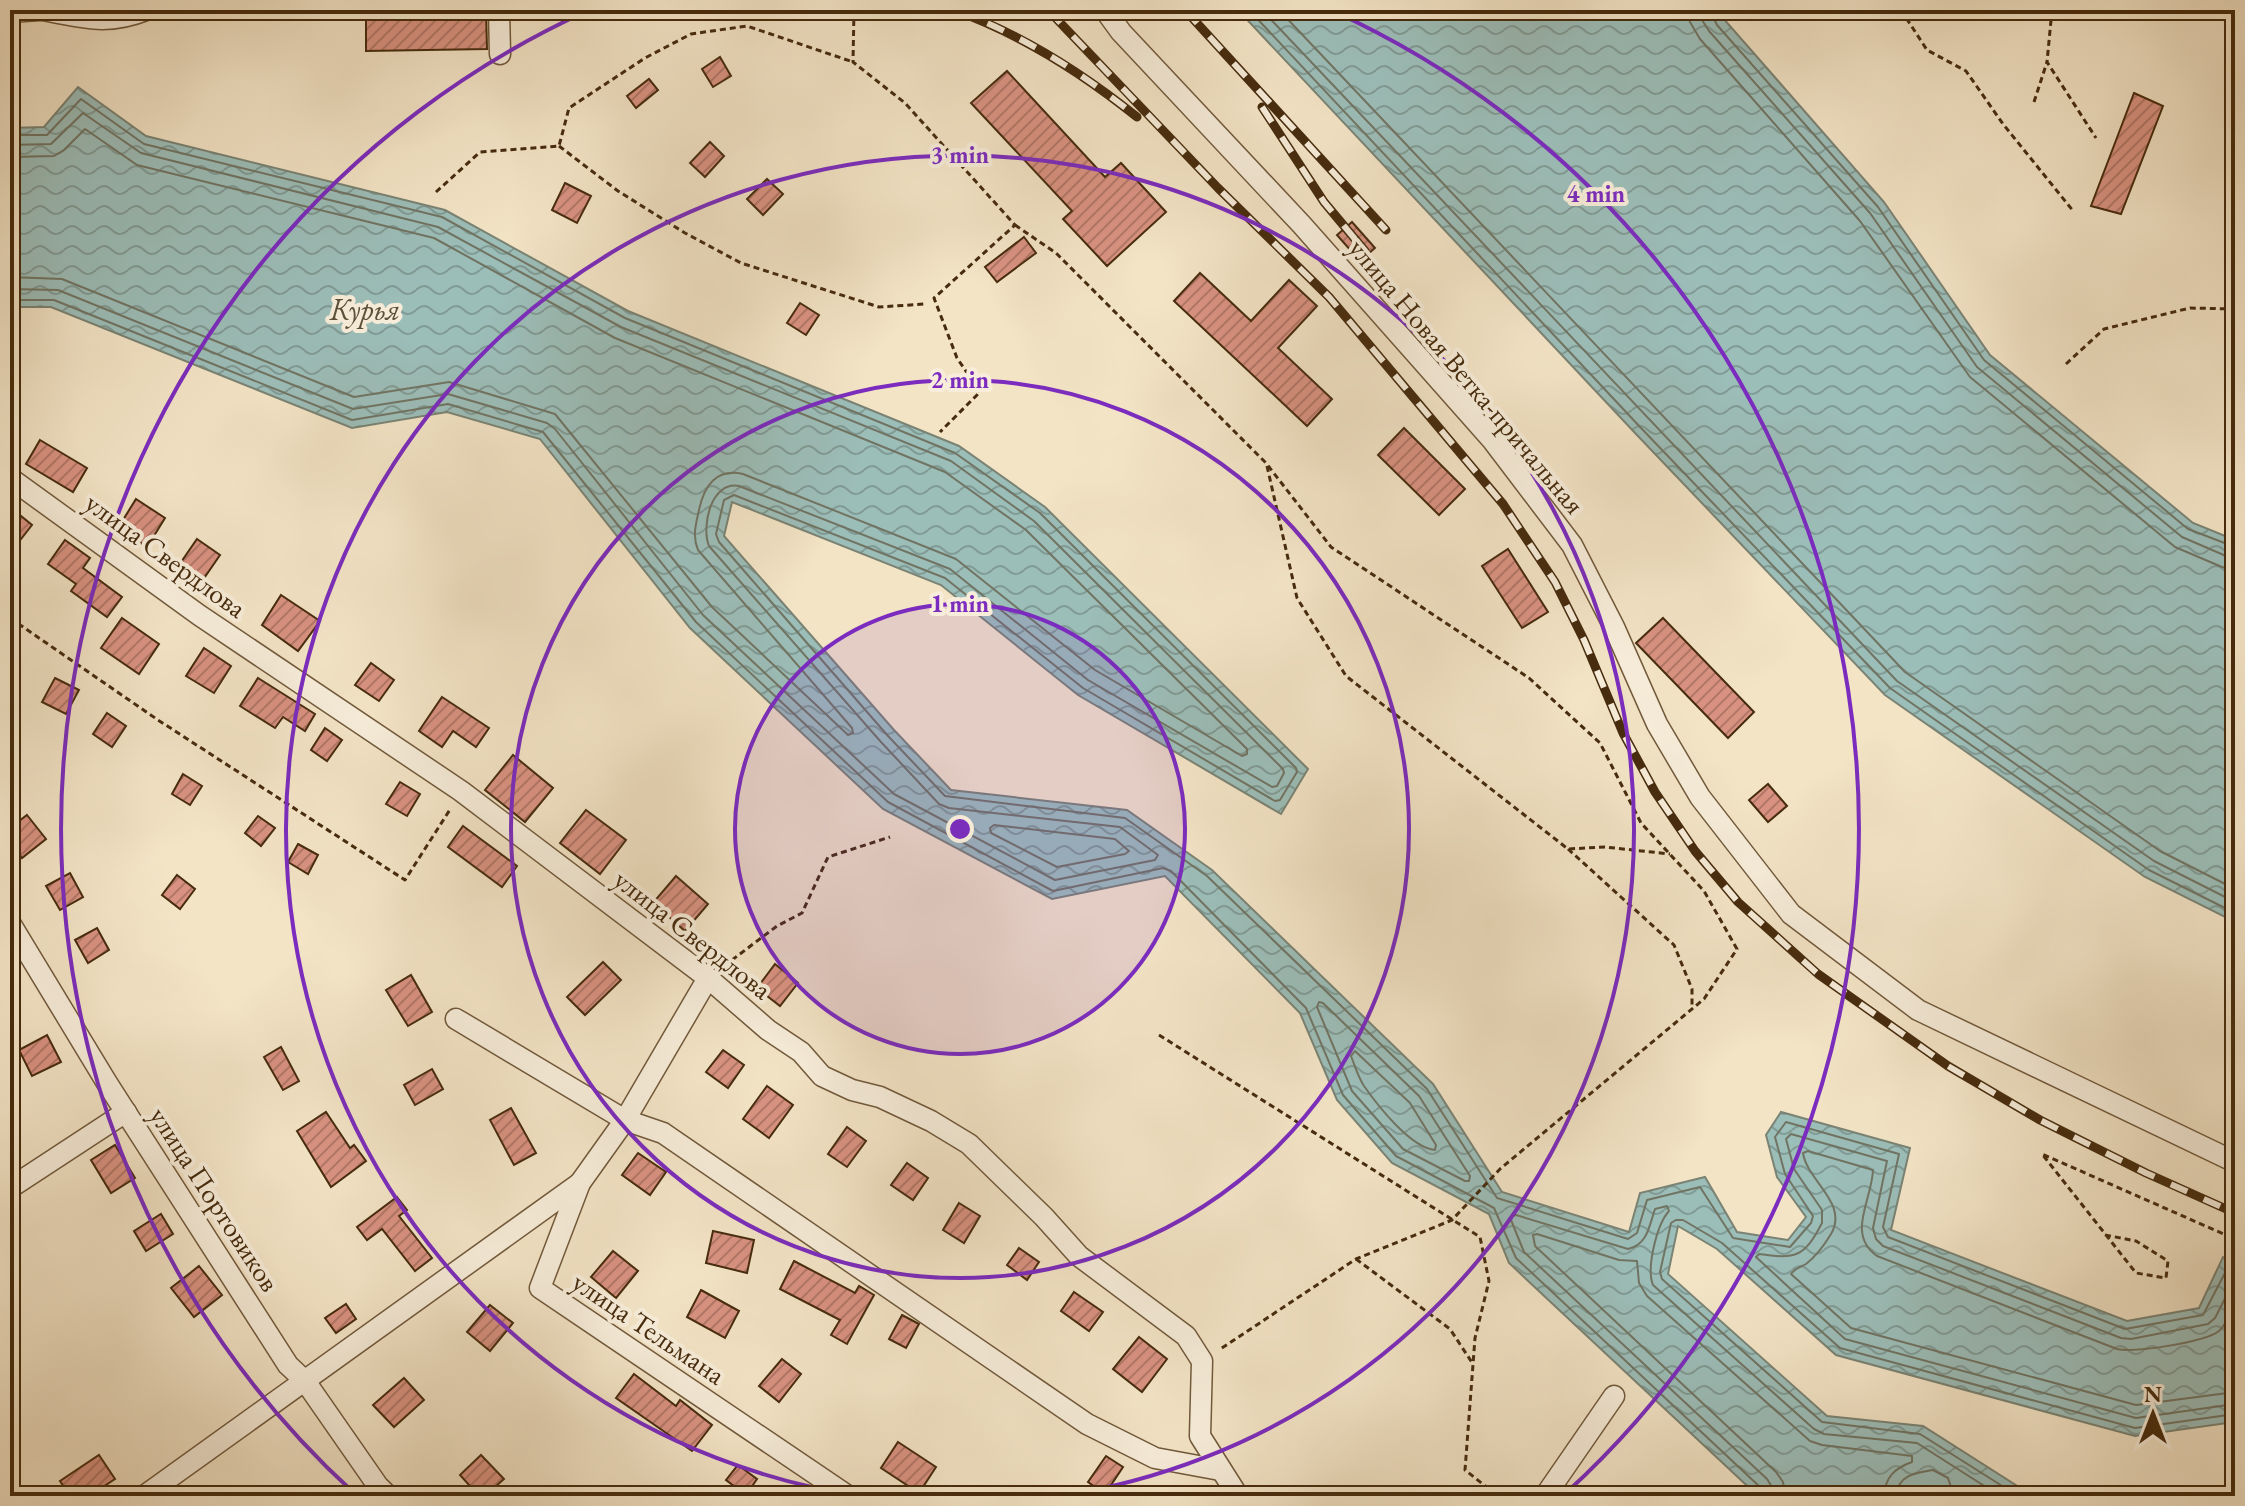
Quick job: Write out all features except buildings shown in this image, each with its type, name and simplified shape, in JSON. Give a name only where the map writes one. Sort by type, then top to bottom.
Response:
[{"type":"street","points":[[10,12],[40,10],[96,20],[123,19],[146,10]]},
{"type":"street","points":[[499,10],[500,54]]},
{"type":"street","name":"улица Новая Ветка-причальная","points":[[1105,10],[1121,32],[1302,225],[1493,441],[1563,533],[1614,627],[1657,724],[1700,797],[1791,914],[1918,1010],[2235,1162]]},
{"type":"street","name":"улица Свердлова","points":[[10,478],[199,615],[461,791],[708,978],[768,1030],[801,1052],[822,1076],[852,1090],[880,1097],[931,1121],[969,1144],[1079,1256],[1186,1336],[1202,1361]]},
{"type":"street","name":"улица Портовиков","points":[[10,923],[126,1112],[288,1365],[305,1381],[388,1496]]},
{"type":"street","name":"улица Тельмана","points":[[708,978],[625,1120],[580,1183],[540,1288],[848,1496]]},
{"type":"street","points":[[456,1019],[625,1120],[663,1133],[1087,1424],[1155,1458],[1220,1470]]},
{"type":"street","points":[[10,1188],[126,1112]]},
{"type":"street","points":[[144,1496],[580,1183]]},
{"type":"street","points":[[1202,1361],[1200,1436],[1238,1496]]},
{"type":"street","points":[[1545,1496],[1614,1396]]},
{"type":"path","points":[[853,62],[854,10]]},
{"type":"path","points":[[1901,10],[1927,50],[1966,71],[2003,124],[2074,212]]},
{"type":"path","points":[[2034,102],[2047,62],[2052,10]]},
{"type":"path","points":[[559,146],[569,108],[645,58],[691,34],[747,26],[853,62],[905,103],[1015,225],[1056,253],[1266,463],[1331,547],[1529,678],[1600,743],[1641,823],[1704,891],[1737,949],[1704,999],[1500,1169],[1452,1220],[1356,1259],[1202,1361]]},
{"type":"path","points":[[2047,62],[2096,138]]},
{"type":"path","points":[[436,192],[480,152],[559,146],[618,191],[741,263],[879,307],[925,304]]},
{"type":"path","points":[[940,432],[980,392],[957,358],[934,298],[1015,225]]},
{"type":"path","points":[[2066,364],[2104,329],[2190,308],[2235,309]]},
{"type":"path","points":[[1266,463],[1297,598],[1346,676],[1568,849],[1674,945],[1692,989],[1692,1009]]},
{"type":"path","points":[[10,618],[158,720],[405,880],[461,791]]},
{"type":"path","points":[[708,978],[777,926],[802,913],[828,857],[890,837]]},
{"type":"path","points":[[1568,849],[1605,847],[1670,854]]},
{"type":"path","points":[[1159,1035],[1480,1237],[1489,1281],[1475,1338],[1465,1470],[1498,1496]]},
{"type":"path","points":[[2105,1235],[2136,1241],[2168,1261],[2166,1278],[2136,1273],[2105,1235],[2042,1154],[2235,1239]]},
{"type":"path","points":[[1356,1259],[1450,1329],[1473,1364]]},
{"type":"water","points":[[1238,10],[1716,10],[1884,202],[1990,355],[2193,523],[2235,540],[2235,922],[2145,877],[1885,695]]},
{"type":"water","name":"Курья","points":[[78,87],[146,136],[445,210],[628,311],[959,446],[1045,507],[1308,769],[1281,814],[1078,695],[941,585],[732,502],[724,536],[894,730],[951,790],[1127,810],[1212,870],[1433,1084],[1502,1192],[1629,1232],[1640,1193],[1705,1177],[1737,1232],[1788,1240],[1806,1217],[1777,1177],[1766,1135],[1781,1112],[1910,1148],[1891,1230],[2127,1321],[2199,1308],[2223,1257],[2235,1263],[2235,1422],[2135,1436],[1836,1355],[1717,1249],[1678,1226],[1668,1274],[1827,1416],[1923,1426],[2033,1496],[1937,1496],[1934,1488],[1899,1496],[1758,1496],[1509,1263],[1489,1214],[1392,1163],[1337,1100],[1300,1013],[1165,876],[1052,899],[883,809],[690,628],[540,439],[447,412],[352,428],[51,307],[10,307],[10,128],[44,127]]},
{"type":"railway","points":[[954,10],[1050,56],[1137,117]]},
{"type":"railway","points":[[1048,10],[1218,188],[1329,297],[1503,504],[1555,582],[1584,640],[1623,733],[1655,792],[1695,851],[1738,902],[1818,974],[1948,1066],[2040,1120],[2235,1213]]},
{"type":"railway","points":[[1185,10],[1386,230]]},
{"type":"railway","points":[[1262,107],[1324,202],[1365,251]]}]
